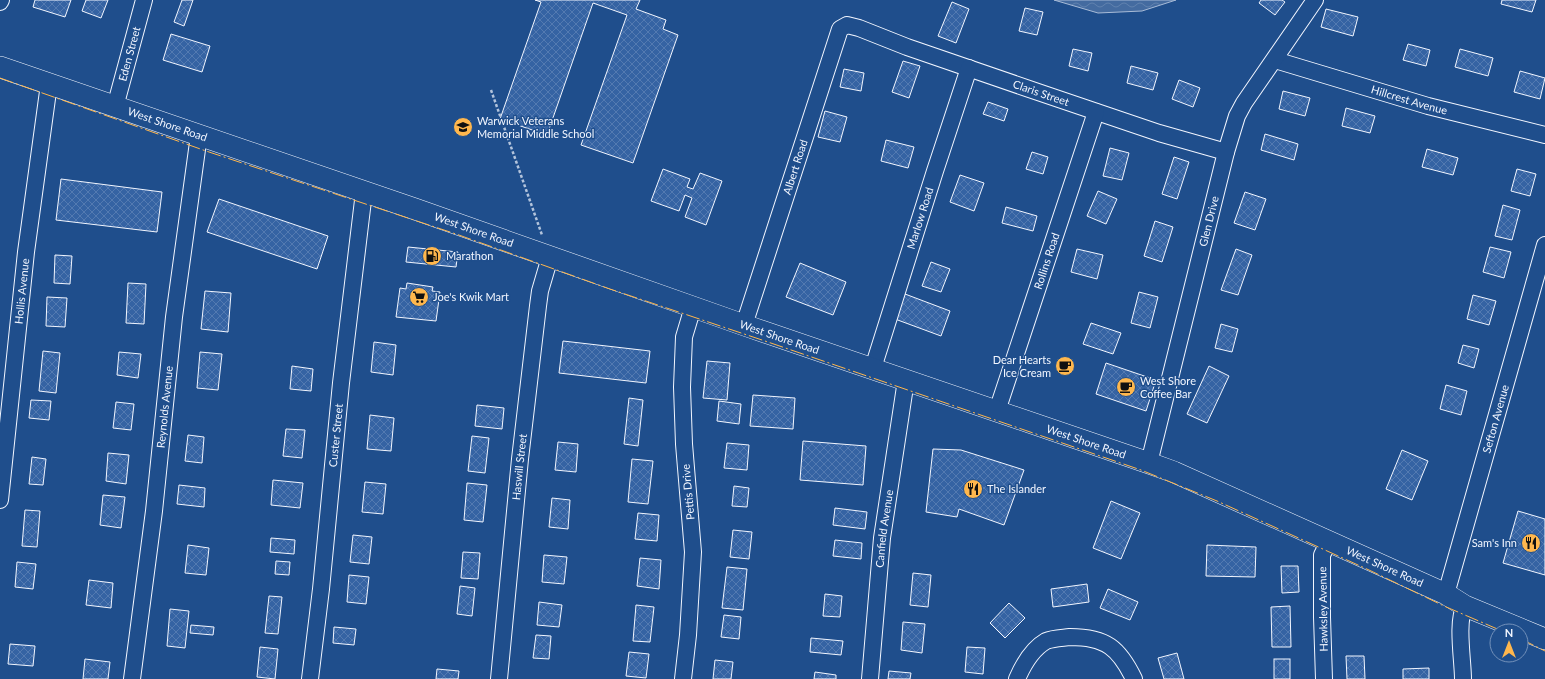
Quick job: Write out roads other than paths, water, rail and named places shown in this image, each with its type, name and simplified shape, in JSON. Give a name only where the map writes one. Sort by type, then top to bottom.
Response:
[{"type":"main road","name":"West Shore Road","points":[[0,67],[744,325],[1174,472],[1446,594],[1465,606],[1545,639]]},
{"type":"street","name":"Eden Street","points":[[115,107],[144,0]]},
{"type":"street","name":"Glen Drive","points":[[1149,463],[1226,152],[1237,116],[1244,103],[1315,0]]},
{"type":"street","name":"Albert Road","points":[[744,325],[840,29],[847,25],[859,28]]},
{"type":"street","name":"Claris Street","points":[[859,28],[907,47],[1096,112],[1159,133],[1226,152]]},
{"type":"street","name":"Hillcrest Avenue","points":[[1275,60],[1428,106],[1545,135]]},
{"type":"street","name":"Marlow Road","points":[[873,368],[934,171],[969,68]]},
{"type":"street","name":"Hollis Avenue","points":[[0,500],[26,252],[49,84]]},
{"type":"street","name":"Rollins Road","points":[[997,411],[1096,112]]},
{"type":"street","name":"Reynolds Avenue","points":[[132,679],[154,512],[174,317],[198,135]]},
{"type":"street","name":"Custer Street","points":[[310,679],[364,192]]},
{"type":"street","name":"Sefton Avenue","points":[[1446,594],[1545,245]]},
{"type":"street","name":"Haswill Street","points":[[499,679],[520,459],[540,291],[550,257]]},
{"type":"street","name":"Pettis Drive","points":[[683,679],[688,635],[693,552],[684,444],[682,387],[684,337],[693,307]]},
{"type":"street","name":"Canfield Avenue","points":[[870,679],[882,538],[906,380]]},
{"type":"street","name":"Hawksley Avenue","points":[[1324,679],[1322,555],[1329,541]]},
{"type":"street","points":[[1463,678],[1461,633],[1463,610],[1465,606]]},
{"type":"street","points":[[1017,679],[1024,664],[1036,648],[1048,640],[1084,637],[1100,640],[1116,650],[1127,664],[1134,679]]},
{"type":"water","points":[[1054,0],[1176,0],[1142,11],[1098,13]]},
{"type":"place","name":"Warwick Veterans Memorial Middle School","points":[[463,127]]},
{"type":"place","name":"Marathon","points":[[432,256]]},
{"type":"place","name":"Joe's Kwik Mart","points":[[419,297]]},
{"type":"place","name":"Dear Hearts Ice Cream","points":[[1065,366]]},
{"type":"place","name":"West Shore Coffee Bar","points":[[1126,387]]},
{"type":"place","name":"The Islander","points":[[973,489]]},
{"type":"place","name":"Sam's Inn","points":[[1531,543]]}]
